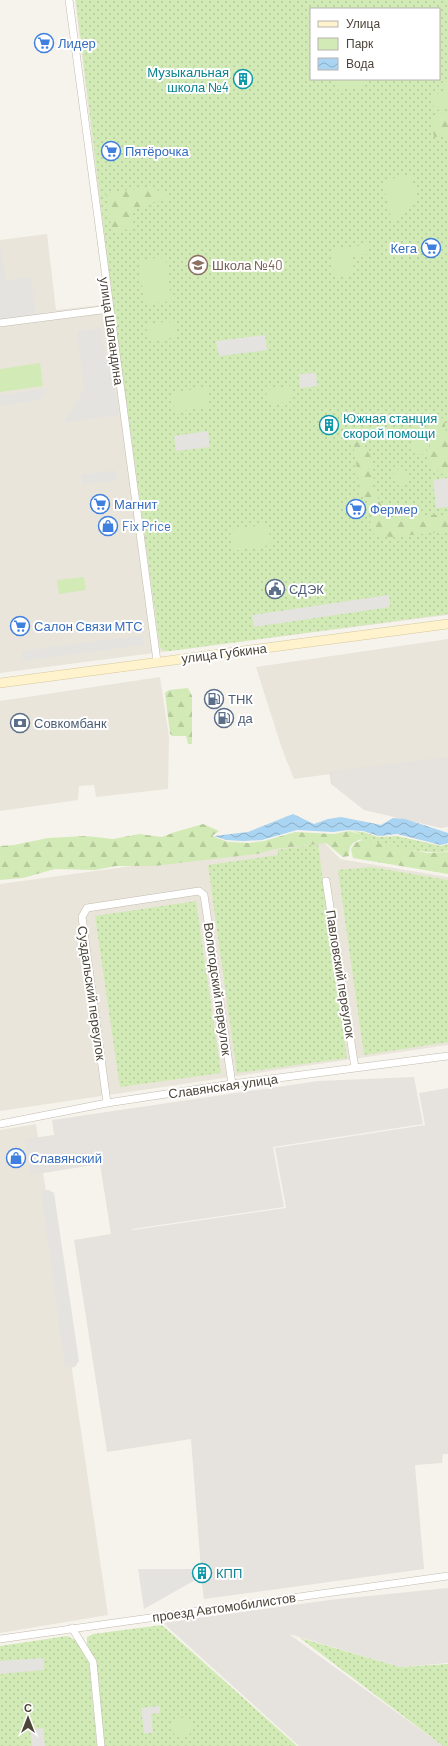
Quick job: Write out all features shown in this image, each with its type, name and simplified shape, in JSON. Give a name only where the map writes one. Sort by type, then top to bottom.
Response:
[{"type":"main road","name":"улица Губкина","points":[[0,683],[57,677],[157,661],[448,624]]},
{"type":"street","name":"улица Шаландина","points":[[69,0],[157,661]]},
{"type":"street","points":[[0,323],[109,309]]},
{"type":"street","name":"Павловский переулок","points":[[326,881],[355,1068]]},
{"type":"street","name":"Суздальский переулок","points":[[107,1103],[82,917],[86,908],[199,891],[204,895]]},
{"type":"street","name":"Вологодский переулок","points":[[204,895],[232,1084]]},
{"type":"street","name":"Славянская улица","points":[[0,1124],[107,1103],[232,1084],[448,1056]]},
{"type":"street","name":"проезд Автомобилистов","points":[[0,1639],[448,1576]]},
{"type":"street","points":[[72,1628],[92,1662],[101,1746]]},
{"type":"shaded area","points":[[75,0],[448,0],[448,615],[0,673],[0,240],[47,234],[56,310],[112,304]]},
{"type":"shaded area","points":[[0,245],[6,280],[31,277],[36,316],[0,321]]},
{"type":"shaded area","points":[[101,328],[105,360],[111,360],[119,415],[63,423],[84,390],[77,331]]},
{"type":"shaded area","points":[[265,335],[267,350],[219,356],[216,341]]},
{"type":"shaded area","points":[[316,373],[317,386],[300,388],[299,374]]},
{"type":"shaded area","points":[[48,388],[40,400],[0,406],[0,395]]},
{"type":"shaded area","points":[[208,431],[210,447],[176,451],[174,436]]},
{"type":"shaded area","points":[[115,470],[117,480],[83,485],[81,475]]},
{"type":"shaded area","points":[[448,478],[448,507],[436,508],[433,480]]},
{"type":"shaded area","points":[[389,595],[390,607],[254,627],[252,615]]},
{"type":"shaded area","points":[[142,635],[144,645],[23,661],[21,651]]},
{"type":"shaded area","points":[[448,639],[448,758],[294,779],[282,749],[256,667]]},
{"type":"shaded area","points":[[160,677],[169,737],[168,789],[96,797],[94,785],[79,786],[78,800],[0,811],[0,701]]},
{"type":"shaded area","points":[[448,757],[448,827],[441,828],[364,810],[331,784],[329,771]]},
{"type":"shaded area","points":[[322,840],[340,859],[448,877],[448,1045],[0,1111],[0,884]]},
{"type":"shaded area","points":[[414,1077],[423,1124],[273,1147],[284,1207],[132,1229],[286,1208],[275,1148],[425,1125],[419,1093],[448,1088],[448,1454],[443,1454],[442,1463],[415,1465],[424,1569],[204,1599],[201,1577],[205,1576],[204,1569],[201,1569],[191,1439],[107,1452],[74,1240],[111,1234],[100,1164],[31,1175],[25,1139],[54,1135],[52,1120],[318,1081]]},
{"type":"shaded area","points":[[36,1124],[108,1615],[0,1633],[0,1130]]},
{"type":"shaded area","points":[[49,1190],[54,1193],[79,1361],[75,1367],[65,1368],[41,1191]]},
{"type":"shaded area","points":[[138,1569],[197,1569],[197,1579],[144,1609]]},
{"type":"shaded area","points":[[448,1588],[448,1663],[400,1667],[289,1634],[443,1746],[299,1746],[163,1623],[329,1600]]},
{"type":"shaded area","points":[[43,1658],[44,1670],[0,1674],[0,1661]]},
{"type":"shaded area","points":[[160,1706],[160,1713],[151,1714],[153,1733],[144,1733],[141,1708]]},
{"type":"shaded area","points":[[43,1728],[45,1746],[32,1746],[30,1730]]},
{"type":"green space","points":[[76,0],[448,0],[448,614],[170,651],[164,651],[160,647],[113,304]]},
{"type":"green space","points":[[335,80],[363,80],[364,86],[336,90]]},
{"type":"green space","points":[[445,85],[448,85],[448,109],[434,110],[432,94],[446,93]]},
{"type":"green space","points":[[448,112],[448,136],[434,137],[432,123],[439,114]]},
{"type":"green space","points":[[410,175],[417,196],[392,223],[383,181]]},
{"type":"green space","points":[[153,187],[172,200],[145,203],[145,207],[131,209],[133,228],[112,232],[106,193]]},
{"type":"green space","points":[[368,245],[369,254],[352,256],[354,271],[349,271],[349,275],[334,277],[331,249]]},
{"type":"green space","points":[[166,257],[171,301],[144,304],[139,260]]},
{"type":"green space","points":[[174,321],[176,337],[148,341],[146,324]]},
{"type":"green space","points":[[40,363],[43,386],[0,392],[0,369]]},
{"type":"green space","points":[[291,386],[293,401],[268,405],[266,390]]},
{"type":"green space","points":[[207,388],[209,407],[174,412],[172,392]]},
{"type":"green space","points":[[444,418],[448,446],[448,475],[444,475],[428,463],[430,442],[416,430],[414,423]]},
{"type":"green space","points":[[351,429],[356,429],[364,433],[364,446],[370,455],[374,474],[372,487],[383,507],[406,515],[448,515],[448,531],[393,537],[375,536],[372,531],[367,501],[360,489]]},
{"type":"green space","points":[[416,439],[422,439],[427,444],[425,453],[422,455],[416,455],[411,450],[411,444]]},
{"type":"green space","points":[[398,469],[404,469],[409,474],[407,483],[404,485],[398,485],[393,480],[393,474]]},
{"type":"green space","points":[[268,524],[271,545],[233,551],[230,530]]},
{"type":"green space","points":[[84,577],[86,590],[59,594],[57,580]]},
{"type":"green space","points":[[188,688],[192,696],[192,744],[188,744],[186,736],[173,736],[170,734],[165,693],[169,690]]},
{"type":"green space","points":[[203,824],[219,831],[212,836],[228,842],[249,843],[264,841],[295,832],[334,834],[349,831],[362,835],[361,839],[351,845],[349,856],[343,857],[326,843],[275,849],[257,854],[154,866],[116,866],[95,870],[55,869],[23,878],[0,880],[0,846],[14,845],[48,838],[86,836],[113,839],[139,834],[162,837]]},
{"type":"green space","points":[[352,831],[363,832],[378,837],[397,836],[441,846],[448,844],[448,851],[417,851],[361,840],[362,835]]},
{"type":"green space","points":[[362,840],[427,853],[448,852],[448,874],[353,858],[351,849],[355,843]]},
{"type":"green space","points":[[318,844],[347,1058],[237,1073],[208,865],[278,855],[278,850]]},
{"type":"green space","points":[[371,867],[448,880],[448,1042],[364,1055],[338,870]]},
{"type":"green space","points":[[196,901],[221,1073],[120,1087],[95,916]]},
{"type":"green space","points":[[162,1625],[297,1746],[104,1746],[95,1661],[87,1645],[87,1637],[93,1634]]},
{"type":"green space","points":[[67,1636],[77,1641],[89,1663],[97,1746],[0,1746],[0,1646]]},
{"type":"green space","points":[[300,1638],[400,1667],[448,1664],[448,1746],[443,1746]]},
{"type":"green space","points":[[182,1718],[189,1721],[192,1728],[189,1735],[182,1738],[175,1735],[172,1728],[175,1721]]},
{"type":"water","points":[[293,814],[314,824],[328,819],[341,817],[381,825],[393,818],[405,819],[448,833],[448,843],[441,845],[397,834],[379,836],[363,831],[348,830],[333,832],[297,830],[262,840],[243,841],[226,840],[214,836],[248,832]]},
{"type":"place","name":"Лидер","points":[[44,43]]},
{"type":"place","name":"Музыкальная школа №4","points":[[243,79]]},
{"type":"place","name":"Пятёрочка","points":[[111,151]]},
{"type":"place","name":"Кега","points":[[431,248]]},
{"type":"place","name":"Школа №40","points":[[198,265]]},
{"type":"place","name":"Южная станция скорой помощи","points":[[329,425]]},
{"type":"place","name":"Магнит","points":[[100,504]]},
{"type":"place","name":"Фермер","points":[[356,509]]},
{"type":"place","name":"Fix Price","points":[[108,526]]},
{"type":"place","name":"СДЭК","points":[[275,589]]},
{"type":"place","name":"Салон Связи МТС","points":[[20,626]]},
{"type":"place","name":"ТНК","points":[[214,699]]},
{"type":"place","name":"да","points":[[224,718]]},
{"type":"place","name":"Совкомбанк","points":[[20,723]]},
{"type":"place","name":"Славянский","points":[[16,1158]]},
{"type":"place","name":"КПП","points":[[202,1573]]}]
